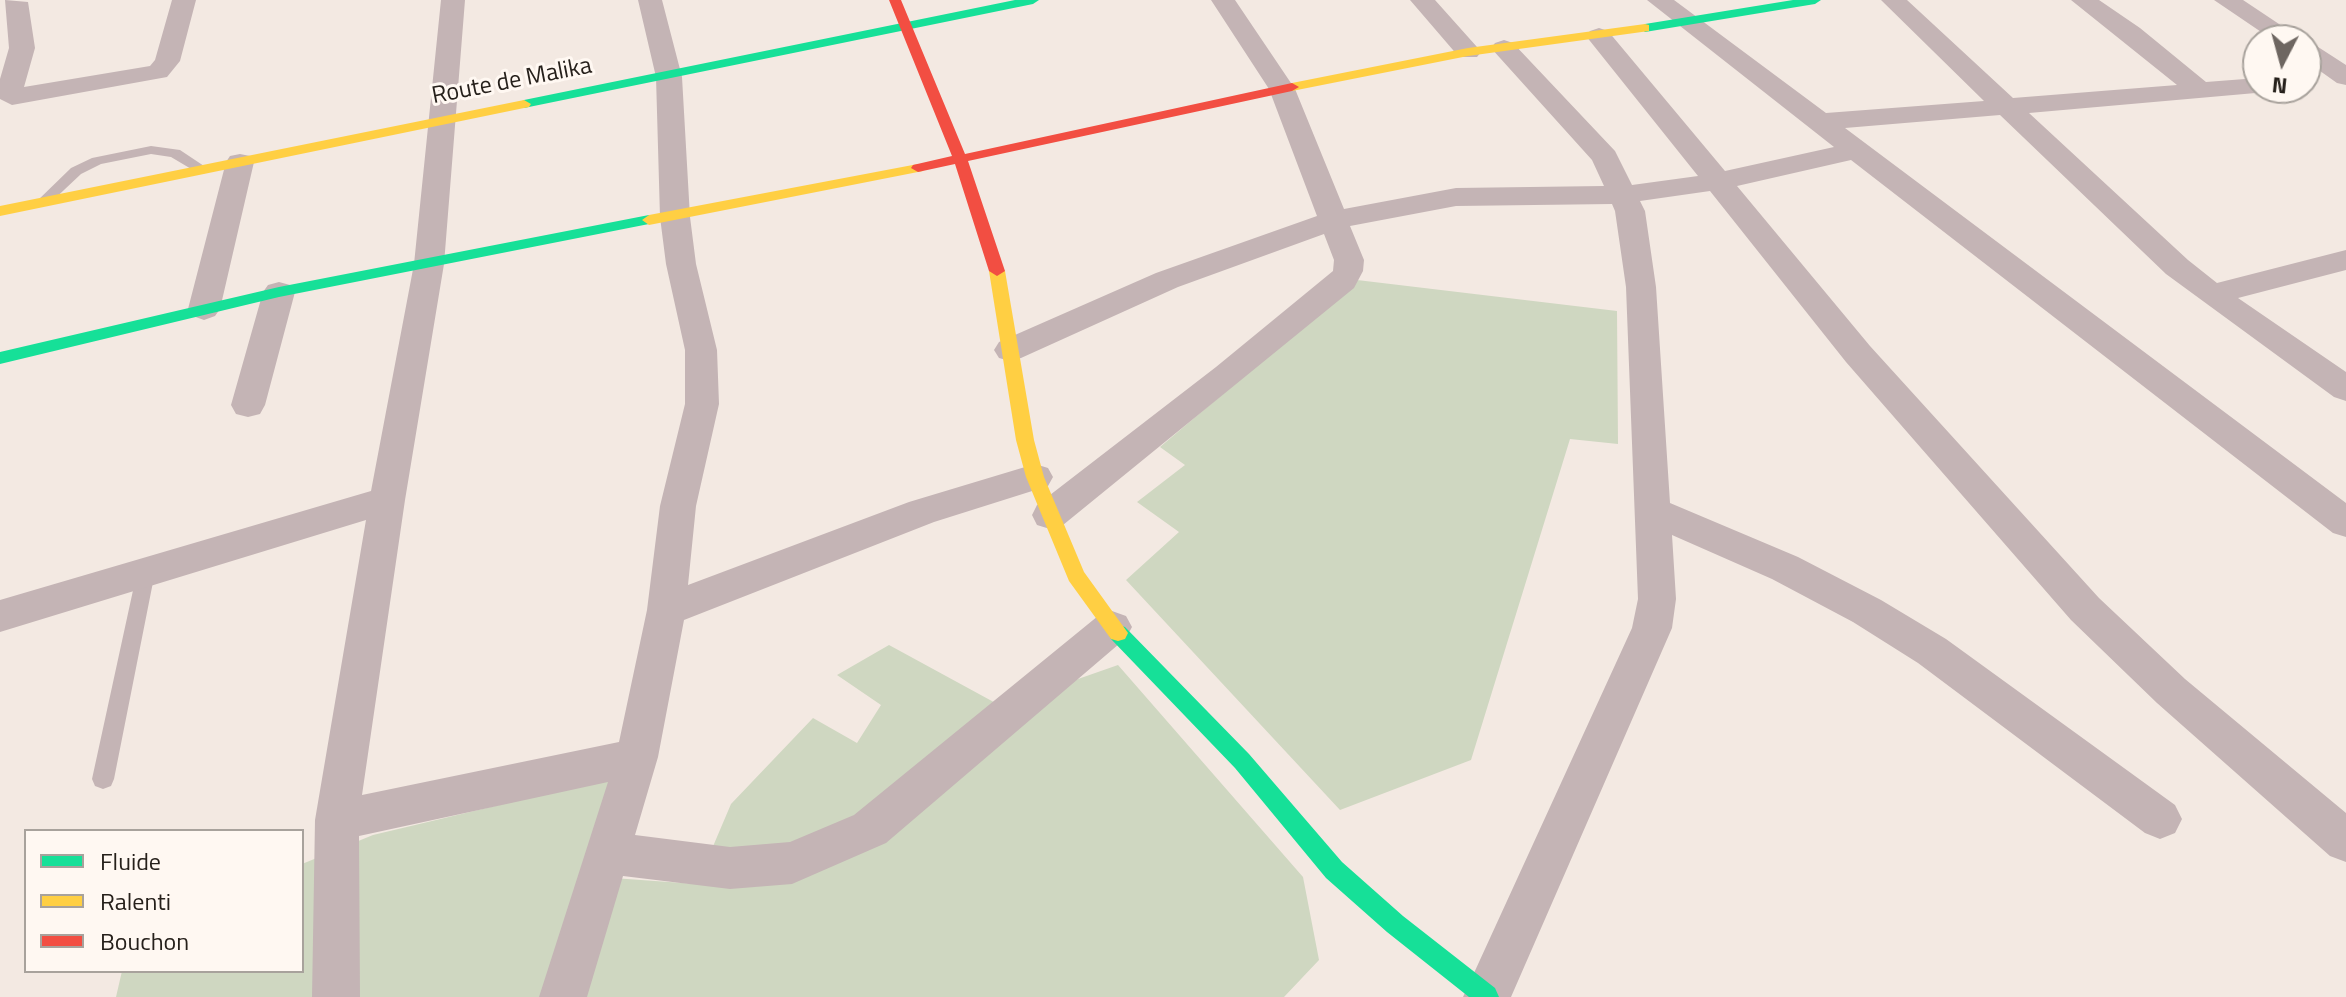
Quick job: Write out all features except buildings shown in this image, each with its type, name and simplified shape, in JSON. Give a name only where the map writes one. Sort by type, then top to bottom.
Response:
[{"type":"street","points":[[14,3],[22,48],[9,93],[17,98],[158,72],[167,61],[184,0]]},
{"type":"street","points":[[336,997],[337,820],[387,500],[429,264],[453,0]]},
{"type":"street","points":[[563,997],[637,757],[666,610],[678,506],[702,404],[701,350],[681,264],[675,217],[669,77],[650,0]]},
{"type":"street","points":[[895,0],[960,159],[999,279],[1025,440],[1035,477],[1076,576],[1112,627],[1242,761],[1334,870],[1395,924],[1487,997],[1652,628],[1657,599],[1655,512],[1641,287],[1630,211],[1605,157],[1504,48]]},
{"type":"street","name":"Route de Malika","points":[[0,211],[669,77],[1033,0]]},
{"type":"street","points":[[1050,515],[1343,281],[1348,271],[1349,260],[1282,89],[1223,0]]},
{"type":"street","points":[[1422,0],[1468,52]]},
{"type":"street","points":[[1659,0],[2346,523]]},
{"type":"street","points":[[0,358],[279,292],[675,217],[1468,52],[1599,36],[1815,0]]},
{"type":"street","points":[[1893,0],[2009,106],[2125,220],[2212,295],[2346,389]]},
{"type":"street","points":[[2083,0],[2131,33],[2198,89]]},
{"type":"street","points":[[2226,0],[2264,24]]},
{"type":"street","points":[[1599,36],[1858,354],[2085,609],[2171,691],[2346,841]]},
{"type":"street","points":[[2322,61],[2346,78]]},
{"type":"street","points":[[2322,81],[2346,78]]},
{"type":"street","points":[[1821,122],[2242,87]]},
{"type":"street","points":[[1010,350],[1167,280],[1334,220],[1456,197],[1624,195],[1715,182],[1859,150]]},
{"type":"street","points":[[204,309],[240,162]]},
{"type":"street","points":[[2212,295],[2346,260]]},
{"type":"street","points":[[248,405],[279,292]]},
{"type":"street","points":[[666,610],[922,512],[1035,477]]},
{"type":"street","points":[[0,616],[387,500]]},
{"type":"street","points":[[1655,512],[1785,568],[1867,611],[1932,651],[2160,819]]},
{"type":"street","points":[[609,853],[730,868],[792,863],[870,829],[1112,627]]},
{"type":"street","points":[[337,820],[637,757]]},
{"type":"lane","points":[[42,203],[76,171],[97,161],[151,150],[163,151],[175,153],[203,170]]},
{"type":"lane","points":[[103,779],[146,572]]},
{"type":"green space","points":[[1357,280],[1617,311],[1618,444],[1570,439],[1471,760],[1340,810],[1126,580],[1179,532],[1137,502],[1185,465],[1160,447]]},
{"type":"green space","points":[[889,645],[1001,706],[1118,665],[1303,877],[1319,960],[1284,997],[116,997],[122,973],[304,973],[304,863],[373,835],[638,772],[613,878],[697,884],[731,804],[813,718],[857,743],[881,705],[837,675]]},
{"type":"traffic: fast","points":[[524,104],[1033,0]]},
{"type":"traffic: fast","points":[[1645,28],[1815,0]]},
{"type":"traffic: fast","points":[[0,358],[279,292],[649,220]]},
{"type":"traffic: fast","points":[[1118,633],[1242,761],[1334,870],[1395,924],[1487,996]]},
{"type":"traffic: slow","points":[[1292,87],[1468,52],[1645,28]]},
{"type":"traffic: slow","points":[[0,211],[524,104]]},
{"type":"traffic: slow","points":[[649,220],[918,168]]},
{"type":"traffic: slow","points":[[997,271],[1025,440],[1035,477],[1076,576],[1118,633]]},
{"type":"traffic: jam","points":[[895,0],[960,159],[997,271]]},
{"type":"traffic: jam","points":[[918,168],[1292,87]]}]
